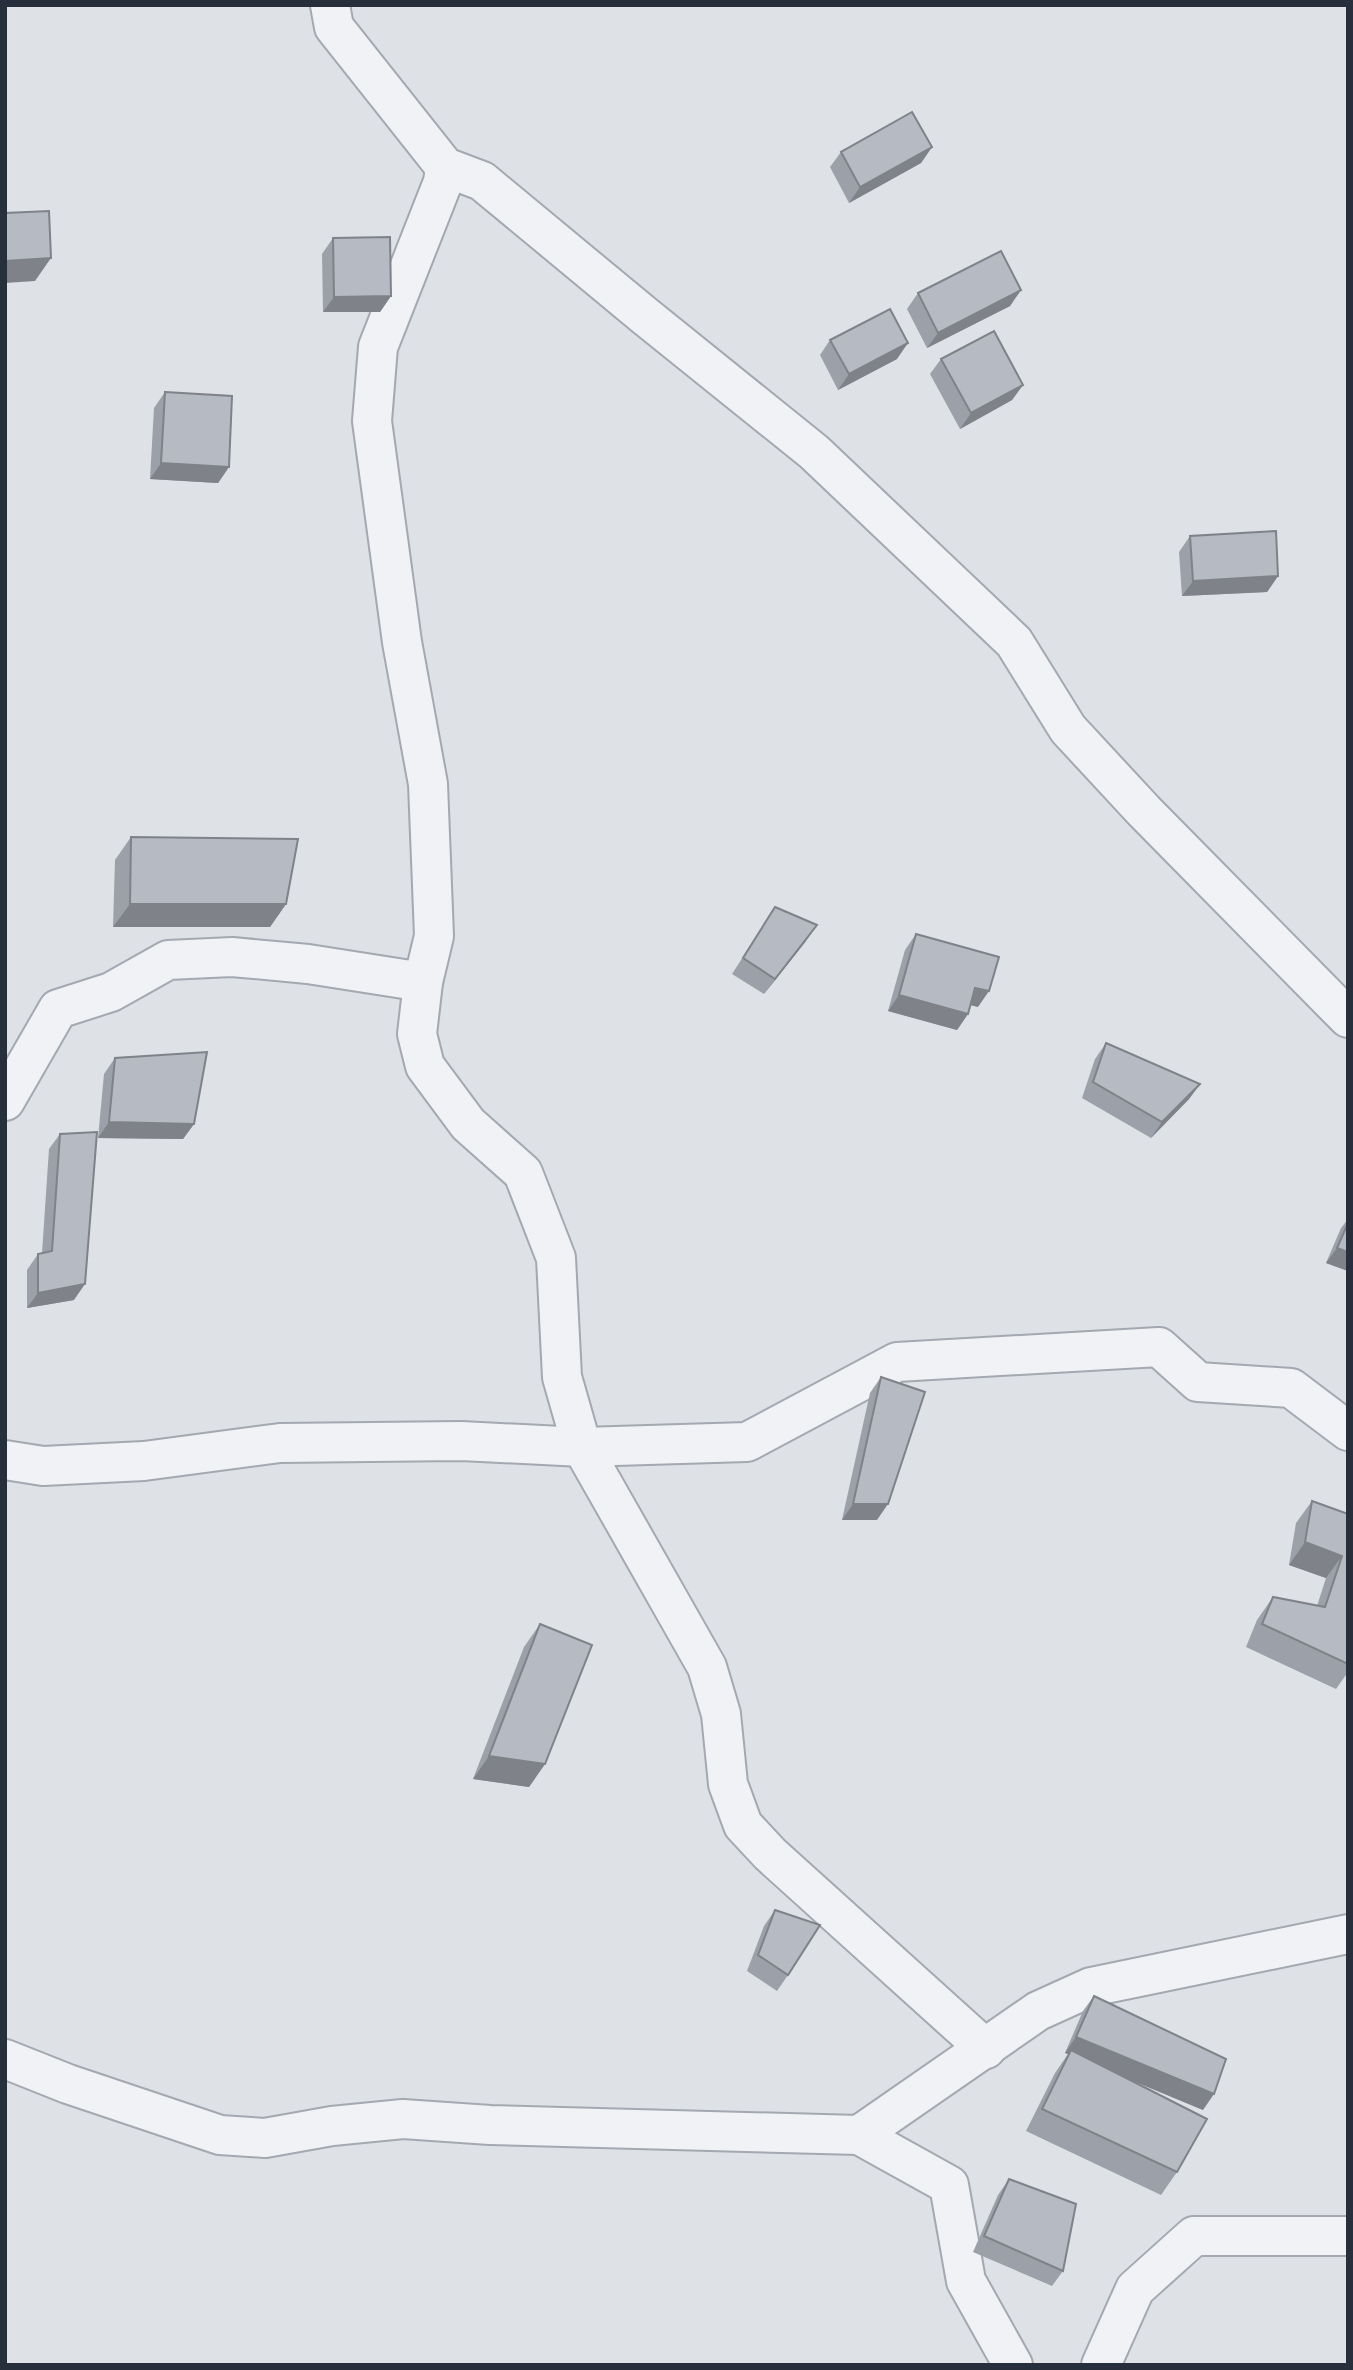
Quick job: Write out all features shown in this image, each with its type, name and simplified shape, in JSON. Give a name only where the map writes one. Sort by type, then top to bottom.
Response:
[{"type":"street","points":[[330,5],[334,27],[445,167],[482,181],[814,452],[1014,642],[1068,729],[1144,811],[1348,1018]]},
{"type":"street","points":[[445,167],[443,182],[378,346],[372,421],[402,642],[428,784],[434,936],[423,982],[417,1034],[425,1066],[468,1124],[523,1174],[556,1258],[562,1377],[582,1447],[707,1667],[721,1714],[728,1784],[743,1825],[770,1854],[986,2049]]},
{"type":"street","points":[[5,1101],[58,1009],[111,992],[168,960],[232,957],[309,964],[423,982]]},
{"type":"street","points":[[5,1460],[43,1466],[144,1461],[280,1443],[461,1440],[582,1447],[747,1442],[897,1362],[1159,1348],[1198,1382],[1291,1388],[1348,1431]]},
{"type":"street","points":[[859,2135],[1038,2011],[1091,1987],[1348,1934]]},
{"type":"street","points":[[5,2059],[68,2084],[220,2135],[265,2138],[332,2126],[403,2119],[490,2125],[859,2135],[949,2185],[966,2281],[1013,2365]]},
{"type":"street","points":[[1101,2365],[1135,2289],[1195,2236],[1348,2236]]},
{"type":"building","points":[[912,112],[932,147],[860,187],[841,152]]},
{"type":"building","points":[[49,211],[51,258],[5,261],[5,213]]},
{"type":"building","points":[[390,237],[391,296],[334,297],[333,238]]},
{"type":"building","points":[[1001,251],[1021,290],[938,333],[918,293]]},
{"type":"building","points":[[890,309],[908,343],[849,374],[830,340]]},
{"type":"building","points":[[994,331],[1023,385],[971,413],[941,359]]},
{"type":"building","points":[[165,392],[232,396],[229,467],[161,463]]},
{"type":"building","points":[[1276,531],[1278,576],[1193,581],[1190,536]]},
{"type":"building","points":[[131,837],[298,839],[286,904],[130,904]]},
{"type":"building","points":[[775,907],[817,925],[775,979],[743,958]]},
{"type":"building","points":[[916,934],[999,957],[989,991],[975,988],[968,1014],[899,995]]},
{"type":"building","points":[[1106,1043],[1200,1084],[1162,1122],[1093,1082]]},
{"type":"building","points":[[207,1052],[194,1124],[109,1122],[115,1058]]},
{"type":"building","points":[[97,1132],[85,1284],[38,1293],[38,1254],[52,1251],[60,1134]]},
{"type":"building","points":[[1348,1223],[1348,1252],[1337,1248]]},
{"type":"building","points":[[881,1377],[925,1392],[888,1504],[853,1504]]},
{"type":"building","points":[[1312,1501],[1348,1514],[1348,1664],[1262,1624],[1273,1597],[1325,1607],[1342,1556],[1305,1542]]},
{"type":"building","points":[[540,1624],[592,1645],[545,1764],[489,1756]]},
{"type":"building","points":[[775,1910],[820,1925],[788,1975],[758,1955]]},
{"type":"building","points":[[1094,1996],[1226,2059],[1214,2094],[1076,2037]]},
{"type":"building","points":[[1071,2050],[1207,2119],[1177,2172],[1042,2109]]},
{"type":"building","points":[[1009,2179],[1076,2204],[1063,2271],[984,2236]]}]
